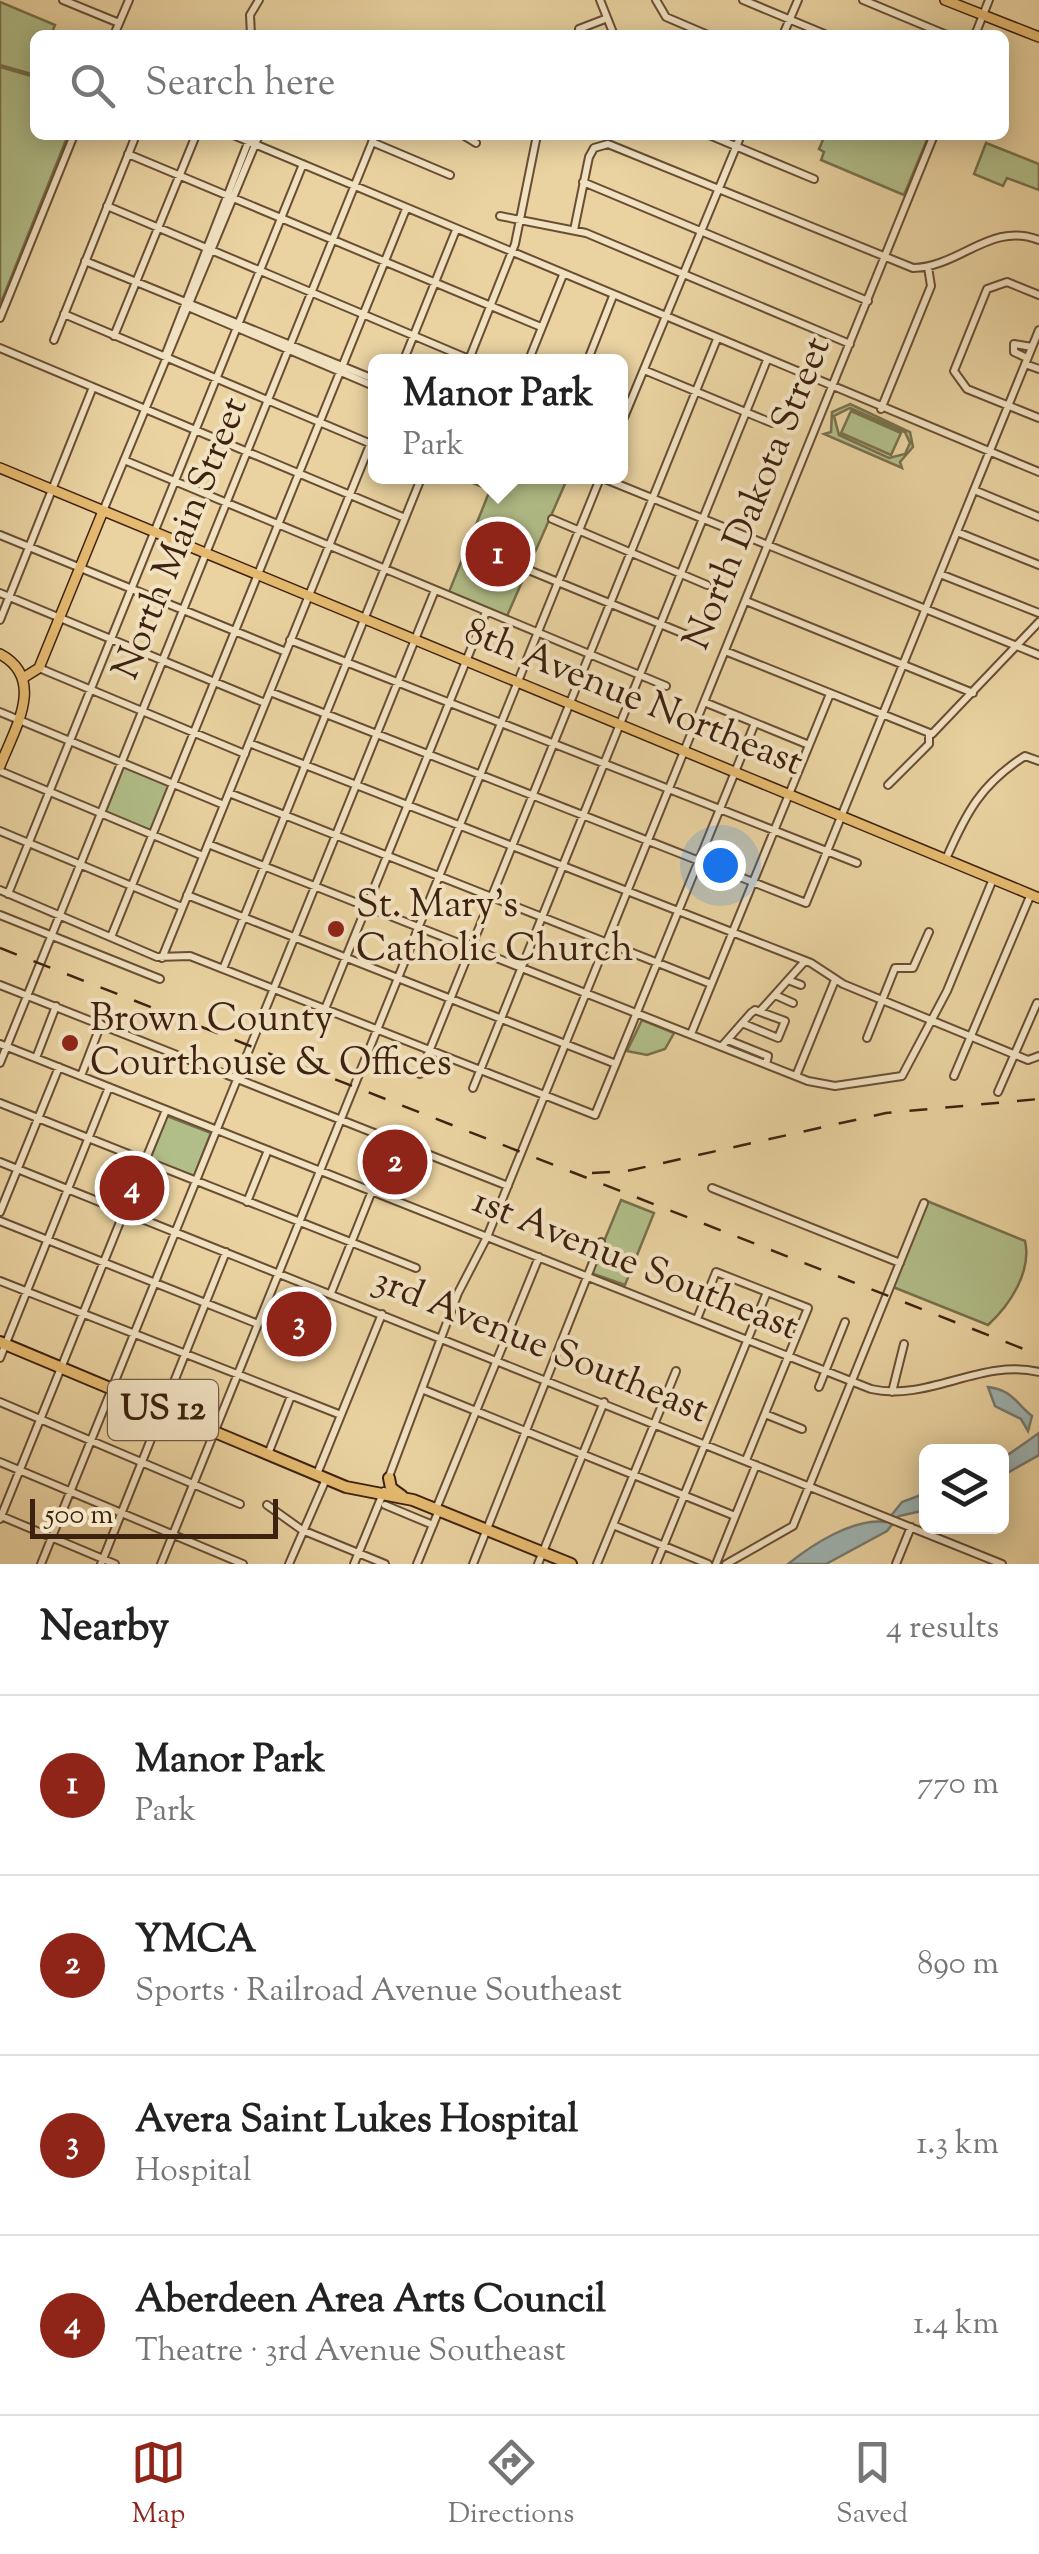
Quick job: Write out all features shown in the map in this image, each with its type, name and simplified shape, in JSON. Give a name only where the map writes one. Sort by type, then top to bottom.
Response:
[{"type":"highway","name":"US 12","points":[[3,1343],[322,1477],[383,1500],[402,1497],[487,1530],[540,1558],[571,1564]]},
{"type":"highway","points":[[389,1478],[391,1488],[402,1497]]},
{"type":"main road","points":[[945,0],[1039,37]]},
{"type":"main road","name":"8th Avenue Northeast","points":[[0,470],[1035,896]]},
{"type":"main road","points":[[0,769],[26,695],[41,670],[103,511]]},
{"type":"main road","points":[[0,654],[17,667],[41,670]]},
{"type":"main road","points":[[17,667],[26,695]]},
{"type":"main road","points":[[23,678],[41,670]]},
{"type":"street","points":[[63,0],[119,23]]},
{"type":"street","points":[[116,30],[128,0]]},
{"type":"street","points":[[251,30],[250,16],[259,0]]},
{"type":"street","points":[[600,0],[611,30]]},
{"type":"street","points":[[656,0],[666,16],[697,30]]},
{"type":"street","points":[[743,0],[815,30]]},
{"type":"street","points":[[785,30],[798,0]]},
{"type":"street","points":[[863,0],[935,30]]},
{"type":"street","points":[[977,30],[989,0]]},
{"type":"street","points":[[579,29],[605,18]]},
{"type":"street","points":[[0,318],[72,140]]},
{"type":"street","points":[[54,340],[134,140]]},
{"type":"street","points":[[114,336],[194,140]]},
{"type":"street","points":[[103,511],[251,140],[406,209],[1039,472]]},
{"type":"street","name":"North Main Street","points":[[0,1063],[3,1045],[52,936],[373,140]]},
{"type":"street","points":[[378,140],[450,175]]},
{"type":"street","points":[[471,140],[476,143]]},
{"type":"street","points":[[471,354],[512,253],[536,140]]},
{"type":"street","points":[[721,140],[814,179]]},
{"type":"street","points":[[628,409],[739,140]]},
{"type":"street","name":"North Dakota Street","points":[[354,1564],[932,140]]},
{"type":"street","points":[[574,230],[590,153],[604,144],[913,268],[928,266],[1005,234],[1039,240]]},
{"type":"street","points":[[128,154],[542,327]]},
{"type":"street","points":[[302,164],[70,741],[4,892],[162,958],[188,955],[595,1115],[755,723]]},
{"type":"street","points":[[583,182],[868,301]]},
{"type":"street","points":[[107,206],[455,354]]},
{"type":"street","points":[[111,938],[406,209]]},
{"type":"street","points":[[500,216],[574,230],[850,344]]},
{"type":"street","points":[[407,354],[456,230]]},
{"type":"street","points":[[85,260],[368,380]]},
{"type":"street","points":[[881,409],[931,286],[928,266]]},
{"type":"street","points":[[531,354],[563,275]]},
{"type":"street","points":[[1039,295],[1008,282],[989,286],[955,364],[962,385],[1039,418]]},
{"type":"street","points":[[589,354],[613,296]]},
{"type":"street","points":[[64,314],[368,443]]},
{"type":"street","points":[[270,692],[806,902],[1039,330]]},
{"type":"street","points":[[420,1074],[717,339]]},
{"type":"street","points":[[1032,347],[1014,344],[1014,352],[1039,369]]},
{"type":"street","points":[[0,348],[405,518]]},
{"type":"street","points":[[473,1088],[767,360]]},
{"type":"street","points":[[644,370],[772,423]]},
{"type":"street","points":[[0,620],[94,387]]},
{"type":"street","points":[[162,958],[368,456]]},
{"type":"street","points":[[124,460],[666,686]]},
{"type":"street","points":[[222,968],[419,484]]},
{"type":"street","points":[[161,1564],[597,484]]},
{"type":"street","points":[[617,484],[1039,655]]},
{"type":"street","points":[[974,490],[1039,517]]},
{"type":"street","points":[[552,520],[707,584]]},
{"type":"street","points":[[957,532],[1039,565]]},
{"type":"street","points":[[0,534],[286,652]]},
{"type":"street","points":[[531,571],[686,635]]},
{"type":"street","points":[[940,574],[1039,614]]},
{"type":"street","points":[[41,1564],[435,590]]},
{"type":"street","points":[[0,594],[265,703]]},
{"type":"street","points":[[746,600],[973,693]]},
{"type":"street","points":[[325,1009],[486,611]]},
{"type":"street","points":[[888,785],[929,744],[931,734],[1039,622]]},
{"type":"street","points":[[290,640],[856,864]]},
{"type":"street","points":[[725,652],[931,734]]},
{"type":"street","points":[[41,670],[245,754]]},
{"type":"street","points":[[691,1034],[830,694]]},
{"type":"street","points":[[704,702],[809,745]]},
{"type":"street","points":[[0,712],[224,805]]},
{"type":"street","points":[[249,743],[805,961],[835,980],[1014,1054],[1032,1061],[1039,1056]]},
{"type":"street","points":[[946,860],[970,804],[1025,756],[1039,761]]},
{"type":"street","points":[[0,769],[203,856]]},
{"type":"street","points":[[228,793],[711,984]]},
{"type":"street","points":[[0,831],[182,908]]},
{"type":"street","points":[[208,844],[637,1014],[725,1043],[796,1076],[836,1086],[901,1077],[932,1020],[993,879]]},
{"type":"street","points":[[187,896],[616,1064]]},
{"type":"street","points":[[954,1076],[1035,896]]},
{"type":"street","points":[[0,915],[160,979]]},
{"type":"street","points":[[867,1038],[896,966],[915,966],[929,932]]},
{"type":"street","points":[[761,1010],[805,961]]},
{"type":"street","points":[[788,980],[800,985]]},
{"type":"street","points":[[796,1076],[835,980]]},
{"type":"street","points":[[0,984],[508,1186]]},
{"type":"street","points":[[775,995],[793,1003]]},
{"type":"street","points":[[998,1092],[1037,1003]]},
{"type":"street","points":[[36,1058],[56,1006]]},
{"type":"street","points":[[725,1043],[742,1023],[755,1010],[785,1021],[778,1038],[742,1023]]},
{"type":"street","points":[[80,1076],[101,1024]]},
{"type":"street","name":"1st Avenue Southeast","points":[[3,1045],[852,1382],[892,1392]]},
{"type":"street","points":[[0,1212],[59,1067]]},
{"type":"street","points":[[0,1358],[109,1087]]},
{"type":"street","points":[[0,1103],[416,1268]]},
{"type":"street","points":[[145,1161],[166,1110]]},
{"type":"street","points":[[247,1202],[268,1150]]},
{"type":"street","name":"3rd Avenue Southeast","points":[[0,1162],[998,1563]]},
{"type":"street","points":[[712,1188],[900,1264]]},
{"type":"street","points":[[331,1293],[372,1191]]},
{"type":"street","points":[[726,1564],[790,1530],[924,1203]]},
{"type":"street","points":[[115,1564],[0,1517],[124,1212]]},
{"type":"street","points":[[0,1221],[258,1324]]},
{"type":"street","points":[[473,1564],[601,1242]]},
{"type":"street","points":[[102,1561],[226,1252]]},
{"type":"street","points":[[417,1564],[538,1257]]},
{"type":"street","points":[[696,1319],[716,1272],[808,1308],[746,1460]]},
{"type":"street","points":[[0,1281],[341,1416]]},
{"type":"street","points":[[656,1564],[767,1292]]},
{"type":"street","points":[[288,1564],[382,1314]]},
{"type":"street","points":[[439,1352],[429,1332],[439,1331],[450,1320]]},
{"type":"street","points":[[819,1387],[845,1322]]},
{"type":"street","points":[[904,1344],[892,1392],[1002,1370],[1039,1372]]},
{"type":"street","points":[[597,1564],[676,1371]]},
{"type":"street","points":[[424,1390],[735,1516]]},
{"type":"street","points":[[268,1454],[291,1396]]},
{"type":"street","points":[[0,1402],[240,1504]]},
{"type":"street","points":[[540,1558],[604,1402]]},
{"type":"street","points":[[765,1414],[802,1430]]},
{"type":"street","points":[[0,1462],[243,1564]]},
{"type":"street","points":[[613,1525],[712,1564],[756,1465]]},
{"type":"street","points":[[398,1510],[402,1497]]},
{"type":"street","points":[[383,1500],[433,1525]]},
{"type":"street","points":[[267,1505],[302,1530],[385,1564]]},
{"type":"street","points":[[896,1564],[911,1527]]},
{"type":"green space","points":[[0,2],[55,25],[53,30],[30,30],[30,74],[0,65]]},
{"type":"green space","points":[[0,67],[30,76],[30,140],[66,140],[0,305]]},
{"type":"green space","points":[[823,140],[927,140],[904,195],[821,160],[824,152],[819,149]]},
{"type":"green space","points":[[986,143],[1039,164],[1039,190],[1007,178],[1003,186],[974,174]]},
{"type":"green space","points":[[850,404],[910,432],[913,447],[900,462],[902,468],[824,434],[831,432],[832,412]],"holes":[[[850,408],[905,432],[910,443],[905,454],[889,458],[839,435],[834,416]]]},
{"type":"green space","points":[[851,411],[901,433],[891,455],[841,433]]},
{"type":"green space","points":[[475,484],[565,484],[507,616],[449,592],[490,490]]},
{"type":"green space","points":[[124,766],[171,785],[151,832],[105,813]]},
{"type":"green space","points":[[642,1020],[674,1033],[665,1049],[647,1055],[627,1051]]},
{"type":"green space","points":[[167,1116],[211,1133],[194,1176],[150,1159]]},
{"type":"green space","points":[[621,1200],[654,1213],[625,1285],[591,1273]]},
{"type":"green space","points":[[927,1201],[1025,1241],[1025,1264],[1017,1287],[988,1325],[893,1287]]},
{"type":"water","points":[[988,1387],[1008,1394],[1032,1416],[1028,1431],[1021,1419],[995,1406]]},
{"type":"water","points":[[1039,1433],[1039,1455],[1009,1472],[1009,1454]]},
{"type":"water","points":[[919,1496],[919,1512],[899,1516],[887,1531],[826,1564],[788,1564],[847,1528],[886,1522],[902,1502]]},
{"type":"railway","points":[[0,948],[1039,1355]]},
{"type":"railway","points":[[592,1173],[627,1171],[886,1113],[1039,1099]]},
{"type":"place","name":"Manor Park","points":[[498,554]]},
{"type":"place","name":"St. Mary's Catholic Church","points":[[336,929]]},
{"type":"place","name":"Brown County Courthouse & Offices","points":[[70,1043]]},
{"type":"place","name":"YMCA","points":[[395,1162]]},
{"type":"place","name":"Aberdeen Area Arts Council","points":[[132,1188]]},
{"type":"place","name":"Avera Saint Lukes Hospital","points":[[299,1324]]}]
